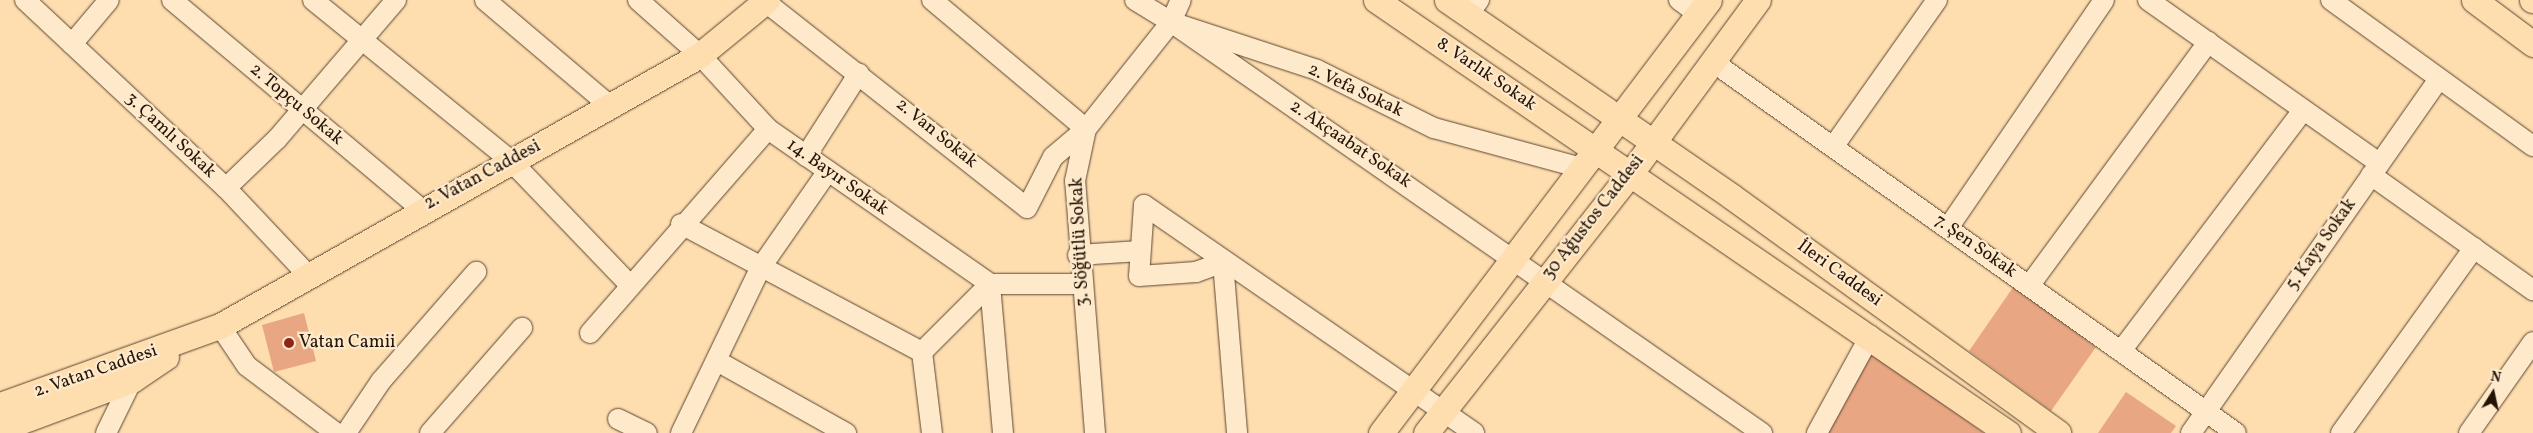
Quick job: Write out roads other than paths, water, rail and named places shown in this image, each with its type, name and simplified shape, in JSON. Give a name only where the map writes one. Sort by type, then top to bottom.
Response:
[{"type":"main road","name":"8. Varlık Sokak","points":[[1376,0],[1588,159]]},
{"type":"main road","points":[[1447,0],[1474,8],[1618,118]]},
{"type":"main road","name":"30 Ağustos Caddesi","points":[[1381,433],[1414,389],[1529,268],[1630,174],[1758,0]]},
{"type":"main road","points":[[2474,0],[2533,44]]},
{"type":"main road","name":"2. Vatan Caddesi","points":[[0,429],[132,380],[192,340],[310,276],[422,209],[610,107],[700,55],[764,1]]},
{"type":"main road","name":"30 Ağustos Caddesi","points":[[1426,433],[1529,268],[1588,159],[1695,5]]},
{"type":"main road","name":"İleri Caddesi","points":[[1618,118],[2058,433]]},
{"type":"main road","name":"İleri Caddesi","points":[[1588,159],[1630,174],[1870,336],[2008,433]]},
{"type":"main road","name":"2. Vatan Caddesi","points":[[0,405],[192,340]]},
{"type":"street","name":"3. Çamlı Sokak","points":[[25,0],[226,188],[310,276]]},
{"type":"street","points":[[72,44],[108,0]]},
{"type":"street","name":"2. Topçu Sokak","points":[[172,0],[302,111],[422,209]]},
{"type":"street","points":[[313,0],[511,161],[630,285]]},
{"type":"street","points":[[226,188],[302,111],[396,0]]},
{"type":"street","points":[[485,0],[610,107]]},
{"type":"street","name":"14. Bayır Sokak","points":[[638,0],[700,55],[768,129],[990,284]]},
{"type":"street","points":[[932,0],[1086,129]]},
{"type":"street","name":"2. Vefa Sokak","points":[[1135,0],[1171,22],[1317,70],[1434,128],[1588,159]]},
{"type":"street","name":"3. Söğütlü Sokak","points":[[1095,433],[1078,255],[1075,181],[1086,129],[1171,22],[1181,0]]},
{"type":"street","points":[[1833,147],[1937,0]]},
{"type":"street","points":[[1948,228],[2104,0]]},
{"type":"street","points":[[2148,0],[2303,110],[2474,248],[2533,290]]},
{"type":"street","points":[[2331,0],[2533,146]]},
{"type":"street","name":"2. Van Sokak","points":[[764,1],[859,72],[1028,208],[1053,157],[1086,129]]},
{"type":"street","name":"2. Akçaabat Sokak","points":[[1171,22],[1529,268],[1762,433]]},
{"type":"street","points":[[2029,286],[2208,42]]},
{"type":"street","name":"7. Şen Sokak","points":[[1713,62],[2236,433]]},
{"type":"street","points":[[806,156],[859,72]]},
{"type":"street","name":"5. Kaya Sokak","points":[[2191,433],[2439,79]]},
{"type":"street","points":[[2121,351],[2303,110]]},
{"type":"street","points":[[590,333],[681,224],[768,129]]},
{"type":"street","points":[[681,433],[761,267],[828,171]]},
{"type":"street","points":[[1223,262],[1196,272],[1139,276],[1144,205],[1223,262],[1414,389],[1474,433]]},
{"type":"street","points":[[681,224],[922,352]]},
{"type":"street","points":[[2341,433],[2474,248]]},
{"type":"street","points":[[1078,255],[1140,251]]},
{"type":"street","points":[[1223,262],[1237,433]]},
{"type":"street","points":[[346,433],[381,381],[476,272]]},
{"type":"street","points":[[922,352],[990,284],[1082,284]]},
{"type":"street","points":[[990,284],[1004,433]]},
{"type":"street","points":[[220,326],[247,366],[336,433]]},
{"type":"street","points":[[430,433],[522,328]]},
{"type":"street","points":[[1817,433],[1870,336]]},
{"type":"street","points":[[2469,433],[2533,342]]},
{"type":"street","points":[[922,352],[932,433]]},
{"type":"street","points":[[717,361],[846,433]]},
{"type":"street","points":[[106,433],[132,380]]},
{"type":"street","points":[[618,419],[647,433]]},
{"type":"place","name":"Vatan Camii","points":[[289,343]]}]
